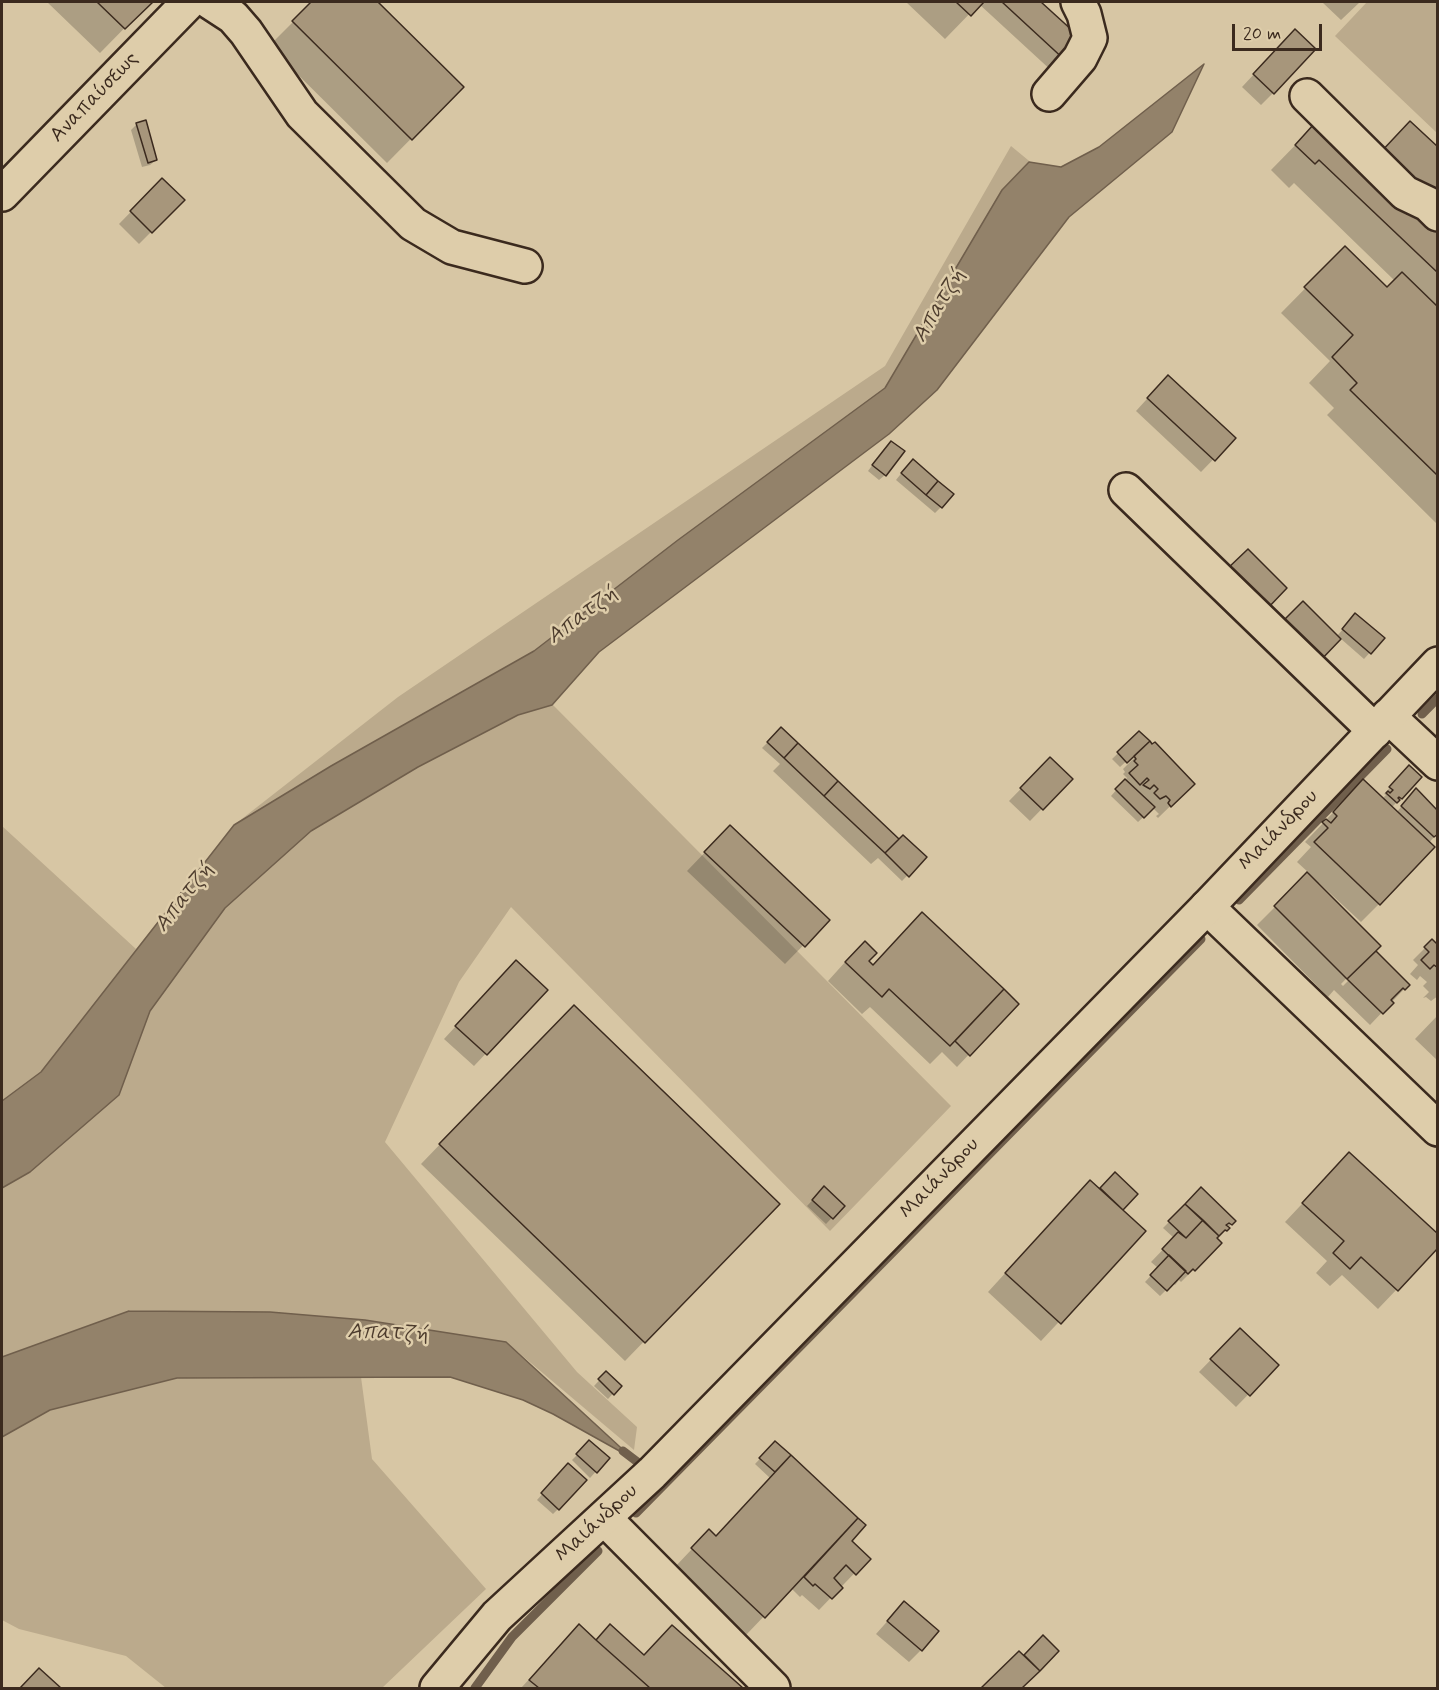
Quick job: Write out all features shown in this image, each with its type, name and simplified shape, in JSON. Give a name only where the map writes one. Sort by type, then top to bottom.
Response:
[{"type":"main road","name":"Αναπαύσεως","points":[[2,194],[189,2]]},
{"type":"main road","points":[[210,2],[232,17],[246,32],[302,114],[413,224],[452,247],[525,266]]},
{"type":"main road","points":[[1049,94],[1080,58],[1090,38],[1084,14],[1078,2]]},
{"type":"main road","points":[[1307,96],[1406,193],[1428,204],[1437,214]]},
{"type":"main road","points":[[1126,490],[1382,723],[1437,764]]},
{"type":"main road","name":"Μαιάνδρου","points":[[437,1689],[497,1616],[652,1473],[1207,907],[1437,664]]},
{"type":"main road","points":[[1207,907],[1437,1129]]},
{"type":"main road","points":[[603,1518],[773,1689]]},
{"type":"shaded area","points":[[1367,2],[1437,2],[1437,133],[1335,36]]},
{"type":"shaded area","points":[[1011,146],[1051,179],[933,394],[898,426],[599,652],[553,705],[951,1106],[830,1231],[511,907],[459,982],[385,1142],[577,1372],[637,1427],[634,1450],[506,1342],[2,1386],[2,826],[136,949],[234,825],[398,697],[885,366]]},
{"type":"shaded area","points":[[361,1377],[372,1459],[486,1589],[382,1688],[166,1688],[126,1656],[19,1629],[2,1620],[2,1390],[177,1378]]},
{"type":"water","points":[[1204,64],[1172,132],[1069,217],[937,390],[889,434],[599,652],[552,705],[518,715],[418,767],[311,831],[225,908],[150,1011],[119,1095],[30,1172],[2,1188],[2,1101],[41,1072],[234,825],[331,766],[534,651],[678,540],[885,388],[1002,190],[1029,162],[1061,167],[1099,147]]},
{"type":"water","points":[[129,1311],[270,1312],[365,1320],[506,1342],[632,1458],[523,1400],[450,1377],[177,1378],[50,1410],[2,1437],[2,1357]]},
{"type":"building","points":[[97,2],[153,2],[125,29]]},
{"type":"building","points":[[311,2],[378,2],[464,87],[412,140],[292,21]]},
{"type":"building","points":[[956,2],[984,2],[971,16]]},
{"type":"building","points":[[1002,2],[1041,2],[1085,42],[1067,62]]},
{"type":"building","points":[[1295,29],[1316,49],[1274,94],[1253,74]]},
{"type":"building","points":[[146,120],[157,160],[148,163],[136,123]]},
{"type":"building","points":[[1410,121],[1438,147],[1438,198],[1379,154]]},
{"type":"building","points":[[1314,124],[1407,214],[1415,206],[1438,228],[1438,273],[1319,160],[1315,164],[1295,145]]},
{"type":"building","points":[[162,178],[185,200],[152,233],[130,211]]},
{"type":"building","points":[[1345,246],[1387,287],[1402,272],[1438,307],[1438,476],[1350,390],[1357,383],[1332,357],[1353,335],[1304,287]]},
{"type":"building","points":[[1168,375],[1236,438],[1215,461],[1147,398]]},
{"type":"building","points":[[891,441],[905,451],[886,476],[872,465]]},
{"type":"building","points":[[913,459],[938,481],[926,495],[901,473]]},
{"type":"building","points":[[938,481],[954,494],[942,508],[926,495]]},
{"type":"building","points":[[1248,549],[1287,588],[1266,610],[1226,570]]},
{"type":"building","points":[[1303,601],[1341,639],[1319,662],[1280,624]]},
{"type":"building","points":[[1355,613],[1385,638],[1371,654],[1342,629]]},
{"type":"building","points":[[781,727],[798,743],[784,758],[767,742]]},
{"type":"building","points":[[1139,731],[1150,741],[1127,763],[1117,752]]},
{"type":"building","points":[[1150,741],[1152,744],[1155,742],[1195,784],[1171,807],[1168,803],[1170,800],[1166,796],[1160,799],[1154,793],[1158,789],[1154,785],[1150,789],[1143,785],[1149,780],[1147,778],[1140,785],[1129,773],[1138,765],[1134,761],[1136,759],[1134,756]]},
{"type":"building","points":[[798,743],[838,781],[824,796],[784,758]]},
{"type":"building","points":[[1050,757],[1073,779],[1043,810],[1020,788]]},
{"type":"building","points":[[1409,765],[1422,777],[1402,799],[1398,798],[1400,800],[1397,803],[1386,793],[1393,790],[1389,787]]},
{"type":"building","points":[[1125,779],[1155,807],[1144,818],[1115,789]]},
{"type":"building","points":[[1363,779],[1435,847],[1380,905],[1314,842],[1328,828],[1322,822],[1326,819],[1331,823],[1337,816],[1333,812]]},
{"type":"building","points":[[838,781],[899,839],[885,853],[824,796]]},
{"type":"building","points":[[1416,788],[1438,811],[1438,834],[1434,837],[1401,806]]},
{"type":"building","points":[[730,825],[830,920],[805,947],[704,852]]},
{"type":"building","points":[[903,835],[927,857],[909,877],[885,853]]},
{"type":"building","points":[[1307,872],[1381,946],[1347,979],[1274,906]]},
{"type":"building","points":[[922,912],[1004,989],[950,1046],[889,989],[882,997],[845,962],[865,941],[877,953],[869,961],[873,965]]},
{"type":"building","points":[[1432,939],[1436,943],[1438,941],[1438,968],[1434,965],[1430,969],[1421,960],[1429,952],[1424,947]]},
{"type":"building","points":[[1376,951],[1410,985],[1405,990],[1403,988],[1391,1000],[1394,1003],[1383,1014],[1347,979]]},
{"type":"building","points":[[516,960],[548,990],[487,1055],[455,1026]]},
{"type":"building","points":[[1004,989],[1019,1004],[970,1056],[955,1041]]},
{"type":"building","points":[[574,1005],[780,1204],[645,1343],[439,1144]]},
{"type":"building","points":[[1349,1152],[1438,1234],[1438,1248],[1398,1291],[1361,1257],[1350,1269],[1333,1253],[1344,1241],[1302,1203]]},
{"type":"building","points":[[1115,1172],[1138,1194],[1123,1210],[1100,1188]]},
{"type":"building","points":[[1090,1180],[1146,1231],[1061,1324],[1005,1273]]},
{"type":"building","points":[[824,1186],[845,1206],[833,1219],[812,1200]]},
{"type":"building","points":[[1201,1187],[1236,1221],[1232,1225],[1229,1223],[1226,1225],[1230,1228],[1219,1236],[1185,1204]]},
{"type":"building","points":[[1185,1204],[1203,1220],[1186,1238],[1168,1221]]},
{"type":"building","points":[[1203,1220],[1219,1236],[1217,1238],[1222,1243],[1195,1271],[1193,1269],[1188,1274],[1162,1249],[1178,1232],[1186,1238]]},
{"type":"building","points":[[1169,1255],[1186,1271],[1167,1291],[1150,1275]]},
{"type":"building","points":[[1240,1328],[1279,1365],[1250,1396],[1210,1359]]},
{"type":"building","points":[[606,1371],[622,1386],[614,1395],[598,1379]]},
{"type":"building","points":[[589,1440],[610,1458],[597,1473],[576,1454]]},
{"type":"building","points":[[775,1441],[791,1455],[775,1472],[759,1458]]},
{"type":"building","points":[[791,1455],[858,1518],[765,1618],[691,1548],[709,1529],[716,1536]]},
{"type":"building","points":[[568,1463],[587,1480],[559,1510],[541,1493]]},
{"type":"building","points":[[858,1518],[866,1525],[852,1541],[871,1559],[856,1575],[846,1565],[834,1578],[843,1588],[832,1599],[804,1577]]},
{"type":"building","points":[[904,1601],[939,1631],[922,1651],[887,1621]]},
{"type":"building","points":[[579,1624],[650,1688],[539,1688],[529,1680]]},
{"type":"building","points":[[610,1624],[644,1655],[672,1625],[743,1688],[650,1688],[596,1640]]},
{"type":"building","points":[[1043,1635],[1059,1651],[1040,1671],[1024,1655]]},
{"type":"building","points":[[1019,1651],[1040,1671],[1022,1688],[981,1688]]},
{"type":"building","points":[[39,1668],[61,1688],[20,1688]]},
{"type":"waterway","points":[[1422,714],[1438,698]]},
{"type":"waterway","points":[[1239,900],[1387,749]]},
{"type":"waterway","points":[[636,1513],[1201,939]]},
{"type":"waterway","name":"Απατζή","points":[[623,1451],[648,1470]]},
{"type":"waterway","points":[[475,1688],[512,1637],[598,1551]]}]
